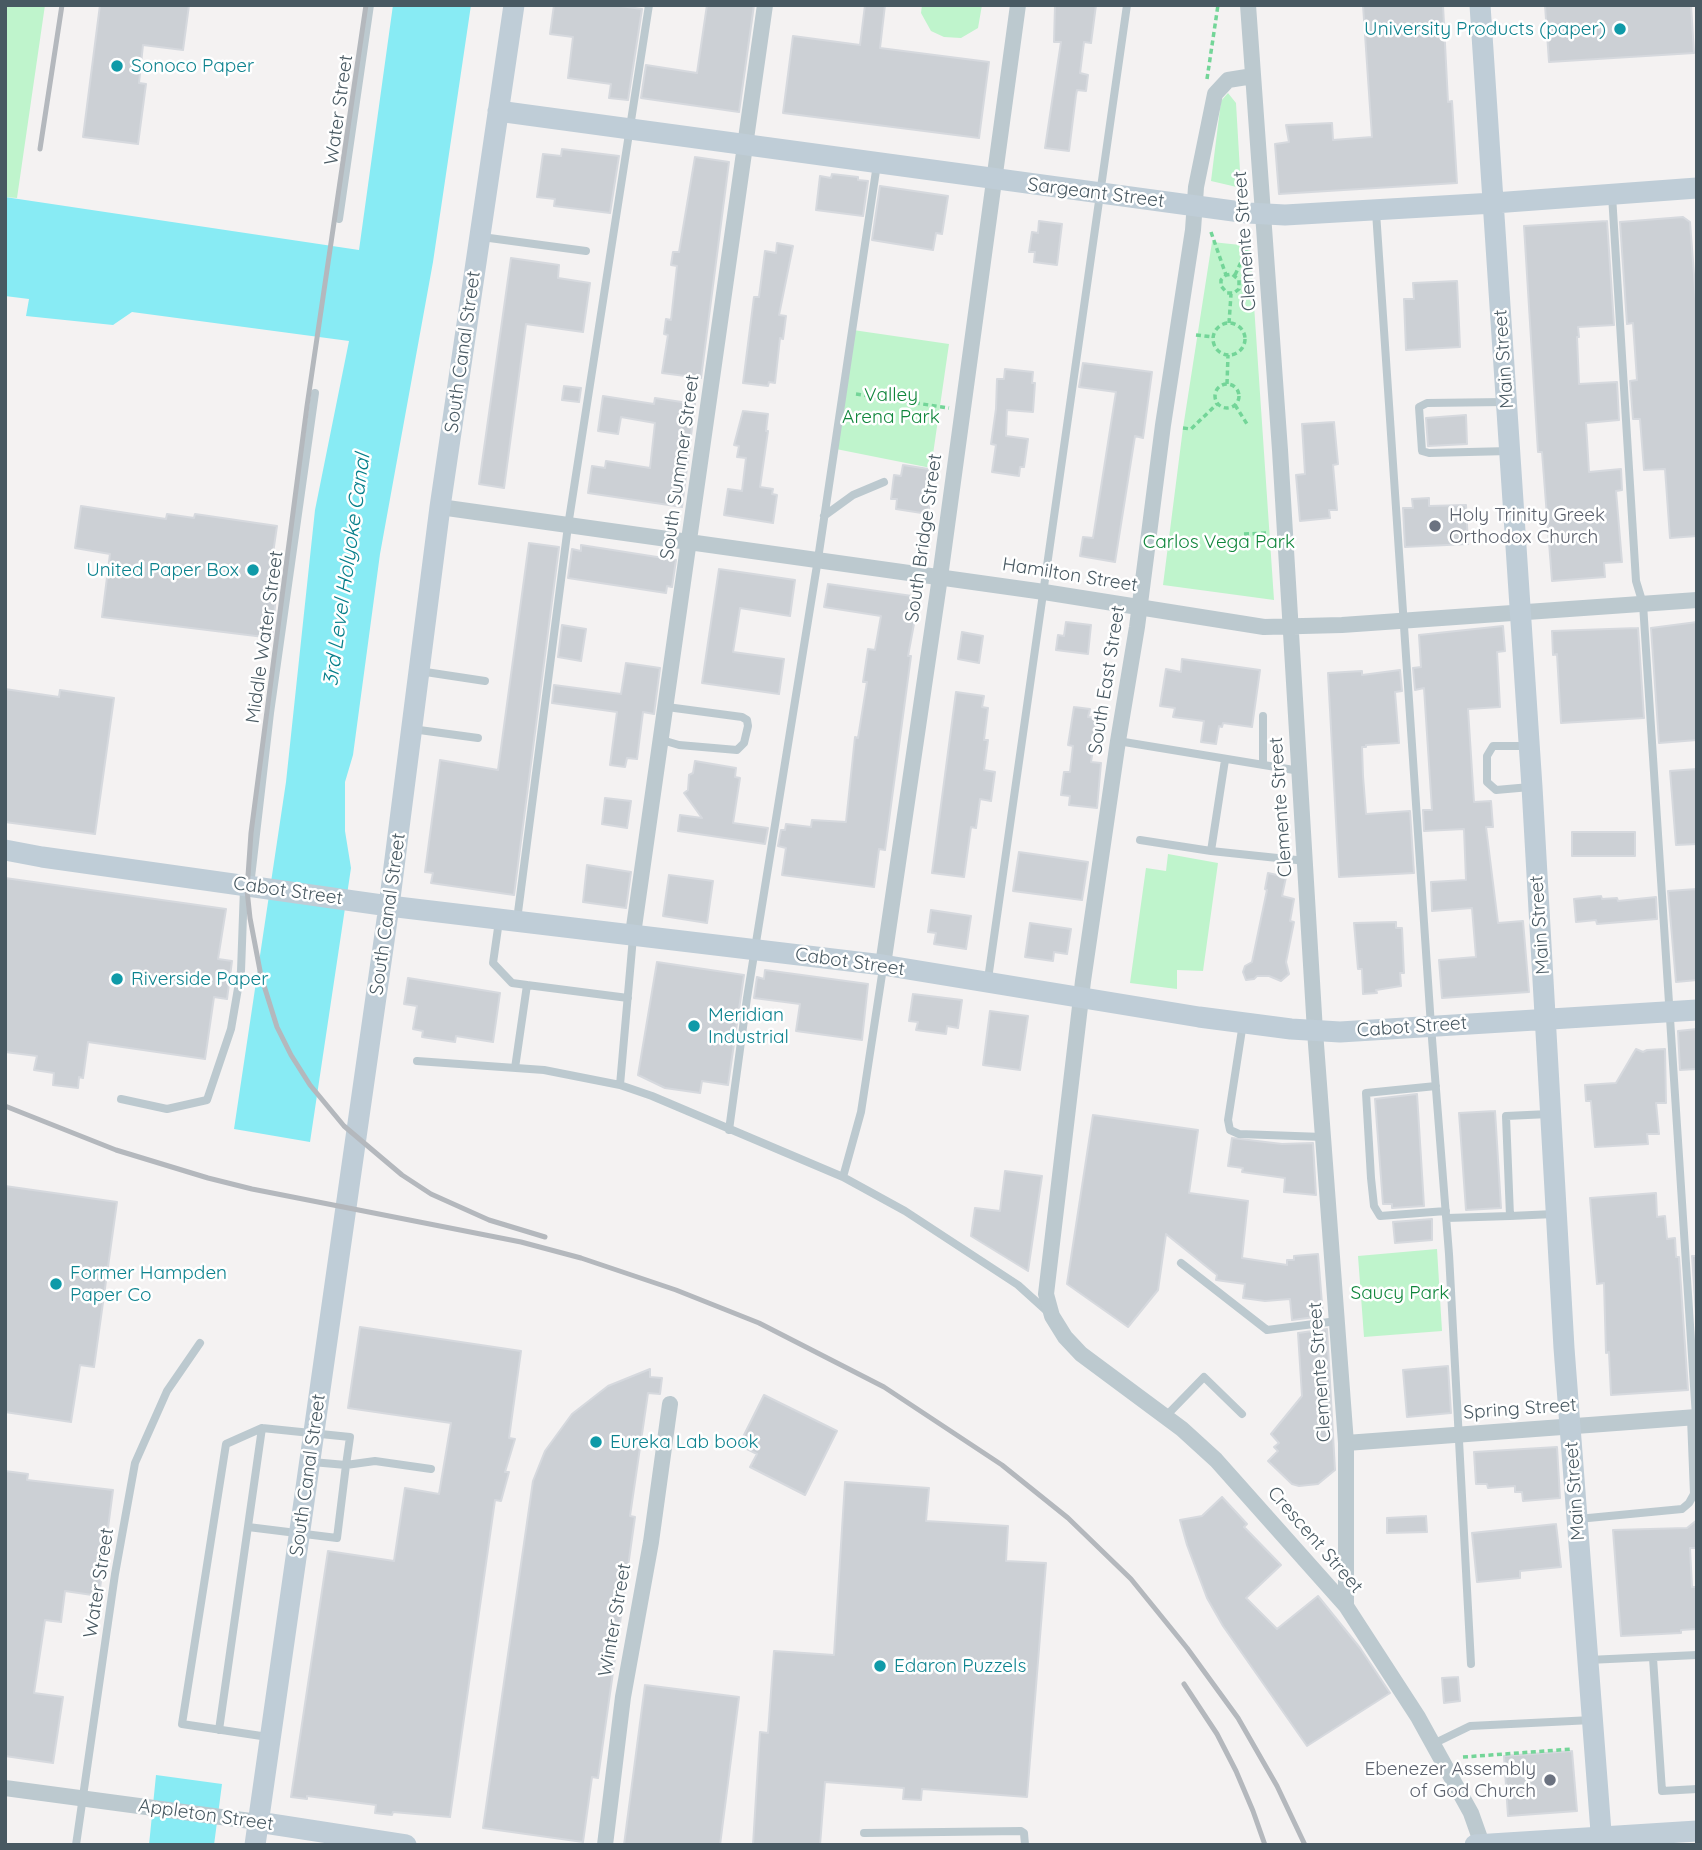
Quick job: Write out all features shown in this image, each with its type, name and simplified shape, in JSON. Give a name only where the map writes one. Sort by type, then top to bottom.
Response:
[{"type":"main road","name":"South Canal Street","points":[[255,1845],[248,1821],[271,1737],[389,906],[440,507],[514,5]]},
{"type":"main road","name":"Main Street","points":[[1480,5],[1521,613],[1570,1426],[1601,1841]]},
{"type":"main road","name":"Sargeant Street","points":[[498,111],[1264,214],[1494,203],[1697,188]]},
{"type":"main road","name":"Cabot Street","points":[[5,850],[42,858],[389,906],[883,965],[1242,1023],[1315,1031],[1340,1032],[1697,1010]]},
{"type":"main road","name":"Appleton Street","points":[[248,1821],[406,1845]]},
{"type":"main road","points":[[1475,1845],[1601,1841],[1697,1831]]},
{"type":"street","name":"South Summer Street","points":[[634,934],[765,5]]},
{"type":"street","name":"South Bridge Street","points":[[883,965],[940,577],[1018,5]]},
{"type":"street","name":"Clemente Street","points":[[1248,5],[1291,626],[1315,1031],[1346,1443],[1346,1606]]},
{"type":"street","name":"South East Street","points":[[1052,1316],[1046,1294],[1046,1275],[1082,998],[1140,607],[1195,206],[1215,94],[1228,80],[1253,76]]},
{"type":"street","name":"Hamilton Street","points":[[440,507],[818,559],[1264,627],[1404,621],[1697,600]]},
{"type":"street","name":"Crescent Street","points":[[1052,1316],[1065,1337],[1081,1354],[1166,1416],[1216,1460],[1346,1606],[1433,1744],[1471,1813],[1482,1844]]},
{"type":"street","name":"Winter Street","points":[[605,1845],[623,1697],[651,1542],[670,1404]]},
{"type":"street","name":"Spring Street","points":[[1346,1443],[1695,1417]]},
{"type":"street","name":"Appleton Street","points":[[5,1788],[248,1821]]},
{"type":"lane","name":"Water Street","points":[[339,219],[370,5]]},
{"type":"lane","points":[[628,998],[512,983],[493,962],[508,919],[649,5]]},
{"type":"lane","points":[[988,982],[1127,5]]},
{"type":"lane","points":[[729,1129],[877,163]]},
{"type":"lane","points":[[1577,1520],[1682,1509],[1694,1494],[1695,1417],[1670,1011],[1643,604],[1636,581],[1612,194]]},
{"type":"lane","points":[[1376,209],[1446,1214],[1472,1664]]},
{"type":"lane","points":[[480,237],[586,251]]},
{"type":"lane","name":"Middle Water Street","points":[[121,1099],[167,1109],[207,1100],[231,1029],[252,886],[270,713],[315,393]]},
{"type":"lane","points":[[1507,402],[1427,402],[1419,407],[1422,451],[1510,451]]},
{"type":"lane","points":[[824,516],[853,495],[884,482]]},
{"type":"lane","points":[[419,671],[485,681]]},
{"type":"lane","points":[[662,740],[737,750],[744,743],[748,726],[747,720],[742,717],[667,707]]},
{"type":"lane","points":[[1263,716],[1263,765]]},
{"type":"lane","points":[[412,729],[478,738]]},
{"type":"lane","points":[[1118,741],[1300,772]]},
{"type":"lane","points":[[1529,746],[1493,746],[1487,756],[1488,782],[1496,790],[1532,787]]},
{"type":"lane","points":[[1211,851],[1225,760]]},
{"type":"lane","points":[[1140,840],[1306,861]]},
{"type":"lane","points":[[620,1084],[634,934]]},
{"type":"lane","name":"South Bridge Street","points":[[842,1177],[858,1123],[883,965]]},
{"type":"lane","points":[[515,1068],[527,985]]},
{"type":"lane","points":[[1242,1023],[1228,1119],[1230,1130],[1238,1134],[1323,1138]]},
{"type":"lane","points":[[418,1060],[544,1070],[620,1084],[842,1177],[905,1211],[969,1251],[1018,1285],[1052,1316]]},
{"type":"lane","points":[[1436,1086],[1366,1093],[1374,1206],[1380,1216],[1557,1214]]},
{"type":"lane","points":[[1510,1216],[1506,1116],[1551,1114]]},
{"type":"lane","points":[[1181,1263],[1267,1330],[1337,1321]]},
{"type":"lane","name":"Water Street","points":[[76,1845],[85,1798],[115,1574],[135,1462],[167,1391],[200,1343]]},
{"type":"lane","points":[[1166,1416],[1204,1377],[1242,1414]]},
{"type":"lane","points":[[219,1730],[262,1428]]},
{"type":"lane","points":[[248,1527],[337,1538],[349,1437],[262,1428],[226,1444],[182,1724],[271,1737]]},
{"type":"lane","points":[[310,1462],[346,1465],[375,1461],[431,1469]]},
{"type":"lane","points":[[1588,1660],[1697,1655]]},
{"type":"lane","points":[[1653,1658],[1662,1791],[1697,1789]]},
{"type":"lane","points":[[1433,1744],[1470,1726],[1592,1720]]},
{"type":"lane","points":[[864,1833],[1021,1831],[1025,1845]]},
{"type":"path","points":[[1211,115],[1205,89],[1218,5]]},
{"type":"path","points":[[1211,232],[1226,275]]},
{"type":"path","points":[[1235,275],[1250,242]]},
{"type":"path","points":[[1226,275],[1235,275],[1240,286],[1231,294],[1224,292],[1221,280],[1226,275]]},
{"type":"path","points":[[1229,323],[1231,294]]},
{"type":"path","points":[[1229,323],[1239,327],[1245,339],[1239,352],[1228,355],[1215,349],[1213,337],[1219,326],[1229,323]]},
{"type":"path","points":[[1196,335],[1213,337]]},
{"type":"path","points":[[1245,339],[1257,338]]},
{"type":"path","points":[[1227,384],[1228,355]]},
{"type":"path","points":[[1227,384],[1234,387],[1239,394],[1235,405],[1228,408],[1217,404],[1214,397],[1216,389],[1227,384]]},
{"type":"path","points":[[842,392],[963,410]]},
{"type":"path","points":[[1183,428],[1191,429],[1217,404]]},
{"type":"path","points":[[1235,405],[1247,424]]},
{"type":"path","points":[[1244,534],[1271,533]]},
{"type":"path","points":[[1464,1757],[1573,1749]]},
{"type":"green space","points":[[5,5],[45,5],[17,198],[5,197]]},
{"type":"green space","points":[[922,5],[982,5],[978,28],[961,38],[944,37],[931,31],[921,13]]},
{"type":"green space","points":[[1228,93],[1236,103],[1241,188],[1211,181],[1221,101]]},
{"type":"green space","name":"Carlos Vega Park","points":[[1212,242],[1250,246],[1274,600],[1163,585],[1183,428]]},
{"type":"green space","name":"Valley Arena Park","points":[[853,330],[949,344],[931,468],[836,449]]},
{"type":"green space","points":[[1168,854],[1218,863],[1203,971],[1177,970],[1177,989],[1130,983],[1146,868],[1166,871]]},
{"type":"green space","name":"Saucy Park","points":[[1437,1249],[1442,1331],[1364,1337],[1358,1256]]},
{"type":"water","name":"3rd Level Holyoke Canal","points":[[393,5],[471,5],[433,262],[380,554],[353,755],[345,782],[345,831],[351,868],[310,1142],[234,1129],[286,782],[315,510],[349,341],[132,312],[113,325],[26,316],[29,299],[5,296],[5,197],[359,250]]},
{"type":"water","points":[[156,1775],[222,1784],[214,1845],[149,1845]]},
{"type":"building","name":"Sonoco Paper","points":[[100,5],[189,5],[183,50],[143,45],[139,83],[146,84],[138,144],[83,137]]},
{"type":"building","points":[[554,5],[613,5],[642,9],[628,100],[609,98],[611,84],[568,78],[573,37],[550,34]]},
{"type":"building","points":[[707,5],[754,5],[739,112],[641,98],[646,65],[697,73]]},
{"type":"building","points":[[865,5],[885,5],[880,48],[989,62],[979,138],[783,113],[793,36],[860,45]]},
{"type":"building","points":[[1055,5],[1096,5],[1091,43],[1084,42],[1080,73],[1088,75],[1086,91],[1077,90],[1069,151],[1045,148],[1061,42],[1054,42]]},
{"type":"building","points":[[1363,5],[1443,5],[1448,102],[1452,101],[1457,183],[1279,194],[1275,144],[1289,142],[1286,125],[1332,123],[1333,140],[1372,137]]},
{"type":"building","name":"University Products (paper)","points":[[1545,5],[1691,5],[1694,53],[1549,62]]},
{"type":"building","points":[[562,149],[619,156],[610,213],[554,206],[555,199],[537,197],[543,154],[561,156]]},
{"type":"building","points":[[695,157],[729,162],[701,378],[662,373],[668,335],[664,334],[666,319],[671,320],[677,266],[671,265],[673,252],[679,252]]},
{"type":"building","points":[[832,174],[868,181],[863,216],[816,210],[820,176],[831,178]]},
{"type":"building","points":[[880,186],[948,196],[942,234],[936,233],[933,250],[872,240]]},
{"type":"building","points":[[1683,217],[1690,222],[1697,314],[1697,536],[1670,538],[1665,469],[1644,470],[1640,419],[1633,419],[1630,381],[1637,380],[1633,323],[1627,324],[1620,222]]},
{"type":"building","points":[[1039,221],[1062,224],[1057,265],[1034,262],[1035,252],[1029,252],[1032,232],[1038,233]]},
{"type":"building","points":[[1607,221],[1614,325],[1578,327],[1579,384],[1617,382],[1619,420],[1586,423],[1589,472],[1621,469],[1622,490],[1616,491],[1622,562],[1604,563],[1605,577],[1552,581],[1542,452],[1538,452],[1524,226]]},
{"type":"building","points":[[777,243],[793,246],[779,315],[786,316],[783,339],[780,338],[775,383],[769,382],[768,386],[743,383],[754,297],[759,297],[765,251],[776,253]]},
{"type":"building","points":[[511,258],[559,265],[558,278],[590,283],[583,332],[526,324],[504,488],[479,484]]},
{"type":"building","points":[[1457,281],[1460,347],[1406,350],[1404,299],[1414,299],[1413,283]]},
{"type":"building","points":[[1083,363],[1152,372],[1143,438],[1135,436],[1115,562],[1080,556],[1083,537],[1093,538],[1116,392],[1079,387]]},
{"type":"building","points":[[1005,369],[1033,372],[1032,383],[1035,383],[1033,412],[1007,410],[1006,436],[1028,439],[1024,467],[1020,467],[1019,476],[992,472],[996,445],[991,444],[997,379],[1004,379]]},
{"type":"building","points":[[564,386],[581,388],[579,402],[562,400]]},
{"type":"building","points":[[603,396],[654,404],[655,398],[695,404],[682,507],[588,493],[592,466],[605,468],[606,461],[650,468],[655,423],[621,417],[618,434],[598,431]]},
{"type":"building","points":[[743,411],[768,414],[760,487],[773,489],[772,494],[777,495],[773,523],[724,515],[728,489],[742,491],[746,458],[737,457],[739,446],[734,445]]},
{"type":"building","points":[[1466,415],[1467,444],[1428,446],[1426,418]]},
{"type":"building","points":[[1334,422],[1338,464],[1333,465],[1337,510],[1329,510],[1330,518],[1300,521],[1296,475],[1305,474],[1302,424]]},
{"type":"building","points":[[903,465],[935,470],[928,514],[896,509],[897,499],[891,499],[894,475],[901,476]]},
{"type":"building","name":"Holy Trinity Greek Orthodox Church","points":[[1429,498],[1429,506],[1466,505],[1468,544],[1405,547],[1403,508],[1413,508],[1412,499]]},
{"type":"building","name":"United Paper Box","points":[[81,506],[166,519],[167,514],[194,518],[195,514],[277,526],[267,594],[276,595],[272,638],[102,617],[110,554],[75,548]]},
{"type":"building","points":[[529,543],[559,547],[514,895],[431,883],[433,873],[425,872],[440,760],[498,770]]},
{"type":"building","points":[[581,545],[676,560],[672,587],[667,586],[666,593],[568,578],[572,549],[581,551]]},
{"type":"building","points":[[719,569],[795,580],[790,616],[740,608],[733,652],[784,659],[779,694],[702,683]]},
{"type":"building","points":[[828,584],[919,597],[908,656],[911,656],[885,850],[879,849],[874,887],[782,875],[786,848],[778,846],[781,830],[785,830],[786,824],[811,827],[812,820],[846,822],[855,737],[858,738],[867,682],[863,682],[868,649],[875,650],[881,616],[824,607]]},
{"type":"building","points":[[1066,622],[1091,625],[1088,654],[1056,650],[1058,635],[1064,636]]},
{"type":"building","points":[[1697,622],[1697,740],[1659,743],[1651,628]]},
{"type":"building","points":[[562,625],[586,629],[581,661],[558,657]]},
{"type":"building","points":[[1503,626],[1505,651],[1497,652],[1500,707],[1468,709],[1474,802],[1491,801],[1493,827],[1486,827],[1498,923],[1523,921],[1529,992],[1442,998],[1439,960],[1476,957],[1472,908],[1432,911],[1431,882],[1466,880],[1464,829],[1424,831],[1423,810],[1432,810],[1424,688],[1415,690],[1413,668],[1421,667],[1419,635]]},
{"type":"building","points":[[1638,628],[1644,718],[1561,723],[1557,654],[1553,655],[1552,631]]},
{"type":"building","points":[[962,632],[983,636],[979,663],[958,659]]},
{"type":"building","points":[[1182,659],[1260,670],[1252,727],[1223,723],[1222,727],[1219,726],[1216,744],[1201,742],[1204,721],[1173,717],[1175,708],[1160,706],[1166,669],[1181,672]]},
{"type":"building","points":[[626,663],[660,668],[654,714],[643,712],[637,759],[627,758],[625,767],[610,765],[617,712],[552,703],[554,685],[621,694]]},
{"type":"building","points":[[1400,670],[1402,691],[1395,692],[1399,743],[1362,747],[1363,776],[1366,814],[1410,811],[1414,873],[1339,877],[1328,673],[1362,671],[1362,675]]},
{"type":"building","points":[[5,689],[59,697],[60,690],[114,698],[95,834],[5,822]]},
{"type":"building","points":[[956,692],[984,696],[982,707],[988,708],[984,740],[988,740],[984,770],[995,772],[991,801],[980,799],[976,828],[971,827],[964,877],[932,873]]},
{"type":"building","points":[[1074,707],[1090,709],[1088,717],[1098,718],[1091,762],[1101,763],[1097,808],[1069,805],[1070,796],[1061,795],[1064,772],[1070,772],[1073,746],[1068,745]]},
{"type":"building","points":[[695,761],[736,768],[735,777],[740,778],[733,823],[768,828],[765,844],[678,831],[680,815],[702,818],[684,793],[688,790],[689,775],[693,773]]},
{"type":"building","points":[[1697,769],[1697,844],[1676,845],[1670,771]]},
{"type":"building","points":[[605,798],[631,801],[627,828],[602,824]]},
{"type":"building","points":[[1572,832],[1635,832],[1635,856],[1572,856]]},
{"type":"building","points":[[1019,852],[1088,862],[1082,900],[1013,891]]},
{"type":"building","points":[[587,865],[631,872],[626,908],[583,902]]},
{"type":"building","points":[[1268,873],[1286,877],[1282,896],[1294,899],[1290,921],[1294,922],[1286,962],[1289,974],[1281,981],[1269,976],[1246,980],[1243,972],[1245,966],[1252,962]]},
{"type":"building","points":[[669,875],[713,881],[707,923],[663,916]]},
{"type":"building","name":"Riverside Paper","points":[[5,878],[226,909],[218,959],[232,961],[227,999],[214,997],[205,1059],[88,1042],[83,1078],[79,1077],[78,1088],[53,1085],[54,1073],[34,1070],[37,1056],[5,1052]]},
{"type":"building","points":[[1697,889],[1697,980],[1676,982],[1668,891]]},
{"type":"building","points":[[1601,896],[1602,899],[1617,898],[1618,901],[1656,897],[1657,919],[1597,924],[1596,920],[1576,922],[1574,899]]},
{"type":"building","points":[[931,910],[971,916],[966,949],[934,944],[936,933],[928,932]]},
{"type":"building","points":[[1396,922],[1396,928],[1402,928],[1404,973],[1400,973],[1401,986],[1363,994],[1362,969],[1358,969],[1354,923]]},
{"type":"building","points":[[1030,923],[1071,929],[1067,954],[1054,952],[1053,961],[1025,957]]},
{"type":"building","name":"Meridian Industrial","points":[[657,962],[744,975],[728,1085],[702,1081],[700,1093],[665,1088],[638,1075]]},
{"type":"building","points":[[765,970],[868,984],[862,1040],[796,1031],[800,1004],[754,998],[757,977],[764,979]]},
{"type":"building","points":[[408,978],[500,993],[493,1042],[456,1036],[455,1042],[422,1037],[423,1031],[413,1029],[417,1006],[404,1004]]},
{"type":"building","points":[[913,994],[962,1000],[958,1028],[947,1026],[946,1034],[916,1030],[918,1022],[909,1021]]},
{"type":"building","points":[[990,1011],[1028,1016],[1020,1070],[983,1065]]},
{"type":"building","points":[[1697,1029],[1697,1069],[1680,1070],[1678,1031]]},
{"type":"building","points":[[1636,1049],[1643,1052],[1665,1049],[1666,1103],[1656,1103],[1659,1134],[1647,1134],[1648,1144],[1595,1147],[1591,1101],[1586,1101],[1585,1085],[1616,1083]]},
{"type":"building","points":[[1417,1094],[1424,1206],[1392,1208],[1392,1204],[1383,1204],[1375,1099]]},
{"type":"building","points":[[1495,1111],[1501,1208],[1466,1210],[1459,1113]]},
{"type":"building","points":[[1093,1115],[1198,1130],[1189,1193],[1248,1201],[1242,1258],[1287,1265],[1287,1260],[1294,1260],[1294,1256],[1318,1254],[1323,1316],[1292,1320],[1290,1299],[1265,1301],[1243,1298],[1245,1284],[1216,1280],[1217,1275],[1166,1234],[1158,1290],[1128,1327],[1067,1284]]},
{"type":"building","points":[[1232,1138],[1282,1144],[1313,1143],[1316,1195],[1284,1192],[1285,1178],[1242,1172],[1243,1168],[1228,1166]]},
{"type":"building","points":[[1005,1171],[1042,1176],[1028,1271],[971,1236],[975,1208],[1000,1211]]},
{"type":"building","name":"Former Hampden Paper Co","points":[[5,1186],[117,1202],[94,1367],[80,1365],[71,1422],[5,1412]]},
{"type":"building","points":[[1656,1193],[1657,1217],[1665,1216],[1667,1239],[1675,1238],[1676,1257],[1679,1257],[1688,1390],[1611,1395],[1609,1352],[1606,1353],[1604,1283],[1597,1284],[1590,1198]]},
{"type":"building","points":[[1432,1219],[1432,1240],[1395,1243],[1393,1222]]},
{"type":"building","points":[[1692,1256],[1697,1256],[1697,1328]]},
{"type":"building","points":[[360,1327],[521,1351],[509,1438],[515,1439],[505,1472],[509,1472],[501,1501],[495,1500],[450,1817],[375,1813],[376,1805],[307,1796],[307,1799],[291,1797],[328,1551],[394,1561],[405,1488],[439,1494],[451,1423],[348,1408]]},
{"type":"building","points":[[1327,1329],[1335,1470],[1318,1484],[1299,1486],[1292,1484],[1268,1461],[1278,1451],[1274,1447],[1279,1443],[1271,1434],[1302,1396],[1298,1333]]},
{"type":"building","points":[[1448,1366],[1451,1413],[1407,1417],[1403,1370]]},
{"type":"building","points":[[650,1369],[650,1377],[662,1378],[660,1394],[648,1393],[630,1516],[635,1517],[598,1778],[592,1777],[583,1842],[483,1828],[533,1481],[545,1451],[572,1414],[608,1386]]},
{"type":"building","points":[[764,1395],[837,1431],[805,1495],[750,1467],[757,1454],[739,1445]]},
{"type":"building","points":[[1557,1447],[1560,1498],[1523,1501],[1522,1492],[1515,1492],[1515,1486],[1488,1488],[1487,1484],[1476,1484],[1474,1452]]},
{"type":"building","points":[[5,1471],[28,1474],[27,1480],[113,1490],[99,1596],[65,1591],[61,1622],[45,1620],[34,1693],[63,1697],[53,1763],[5,1756]]},
{"type":"building","name":"Edaron Puzzels","points":[[845,1482],[929,1488],[926,1521],[1008,1526],[1006,1561],[1046,1563],[1027,1797],[922,1789],[921,1800],[903,1799],[904,1788],[825,1782],[820,1845],[753,1845],[760,1732],[768,1733],[774,1651],[834,1655]]},
{"type":"building","points":[[1222,1497],[1247,1524],[1244,1527],[1281,1565],[1246,1598],[1277,1629],[1318,1596],[1360,1648],[1390,1693],[1307,1746],[1223,1626],[1207,1598],[1187,1545],[1180,1520],[1202,1516]]},
{"type":"building","points":[[1426,1516],[1427,1532],[1387,1533],[1387,1518]]},
{"type":"building","points":[[1697,1520],[1697,1548],[1690,1548],[1692,1587],[1697,1587],[1697,1629],[1681,1630],[1681,1633],[1621,1636],[1613,1530],[1687,1528]]},
{"type":"building","points":[[1556,1524],[1561,1567],[1520,1571],[1520,1578],[1477,1582],[1472,1533]]},
{"type":"building","points":[[1458,1677],[1460,1701],[1444,1703],[1442,1678]]},
{"type":"building","points":[[645,1685],[739,1697],[720,1845],[624,1845]]},
{"type":"building","points":[[1572,1751],[1577,1811],[1508,1816],[1504,1756]]},
{"type":"railway","points":[[40,149],[62,5]]},
{"type":"railway","points":[[366,5],[307,406],[251,833],[247,890],[250,918],[261,976],[277,1027],[310,1085],[344,1126],[402,1175],[431,1194],[489,1220],[545,1237]]},
{"type":"railway","points":[[5,1106],[116,1150],[208,1178],[521,1242],[581,1258],[676,1290],[759,1323],[884,1387],[1002,1465],[1068,1518],[1131,1579],[1187,1648],[1238,1718],[1277,1786],[1305,1845]]},
{"type":"railway","points":[[1184,1684],[1217,1734],[1236,1771],[1265,1845]]},
{"type":"place","name":"University Products (paper)","points":[[1620,29]]},
{"type":"place","name":"Sonoco Paper","points":[[117,66]]},
{"type":"place","name":"Holy Trinity Greek Orthodox Church","points":[[1435,526]]},
{"type":"place","name":"United Paper Box","points":[[253,570]]},
{"type":"place","name":"Riverside Paper","points":[[117,979]]},
{"type":"place","name":"Meridian Industrial","points":[[694,1026]]},
{"type":"place","name":"Former Hampden Paper Co","points":[[56,1284]]},
{"type":"place","name":"Eureka Lab book","points":[[596,1442]]},
{"type":"place","name":"Edaron Puzzels","points":[[880,1666]]},
{"type":"place","name":"Ebenezer Assembly of God Church","points":[[1550,1780]]}]
